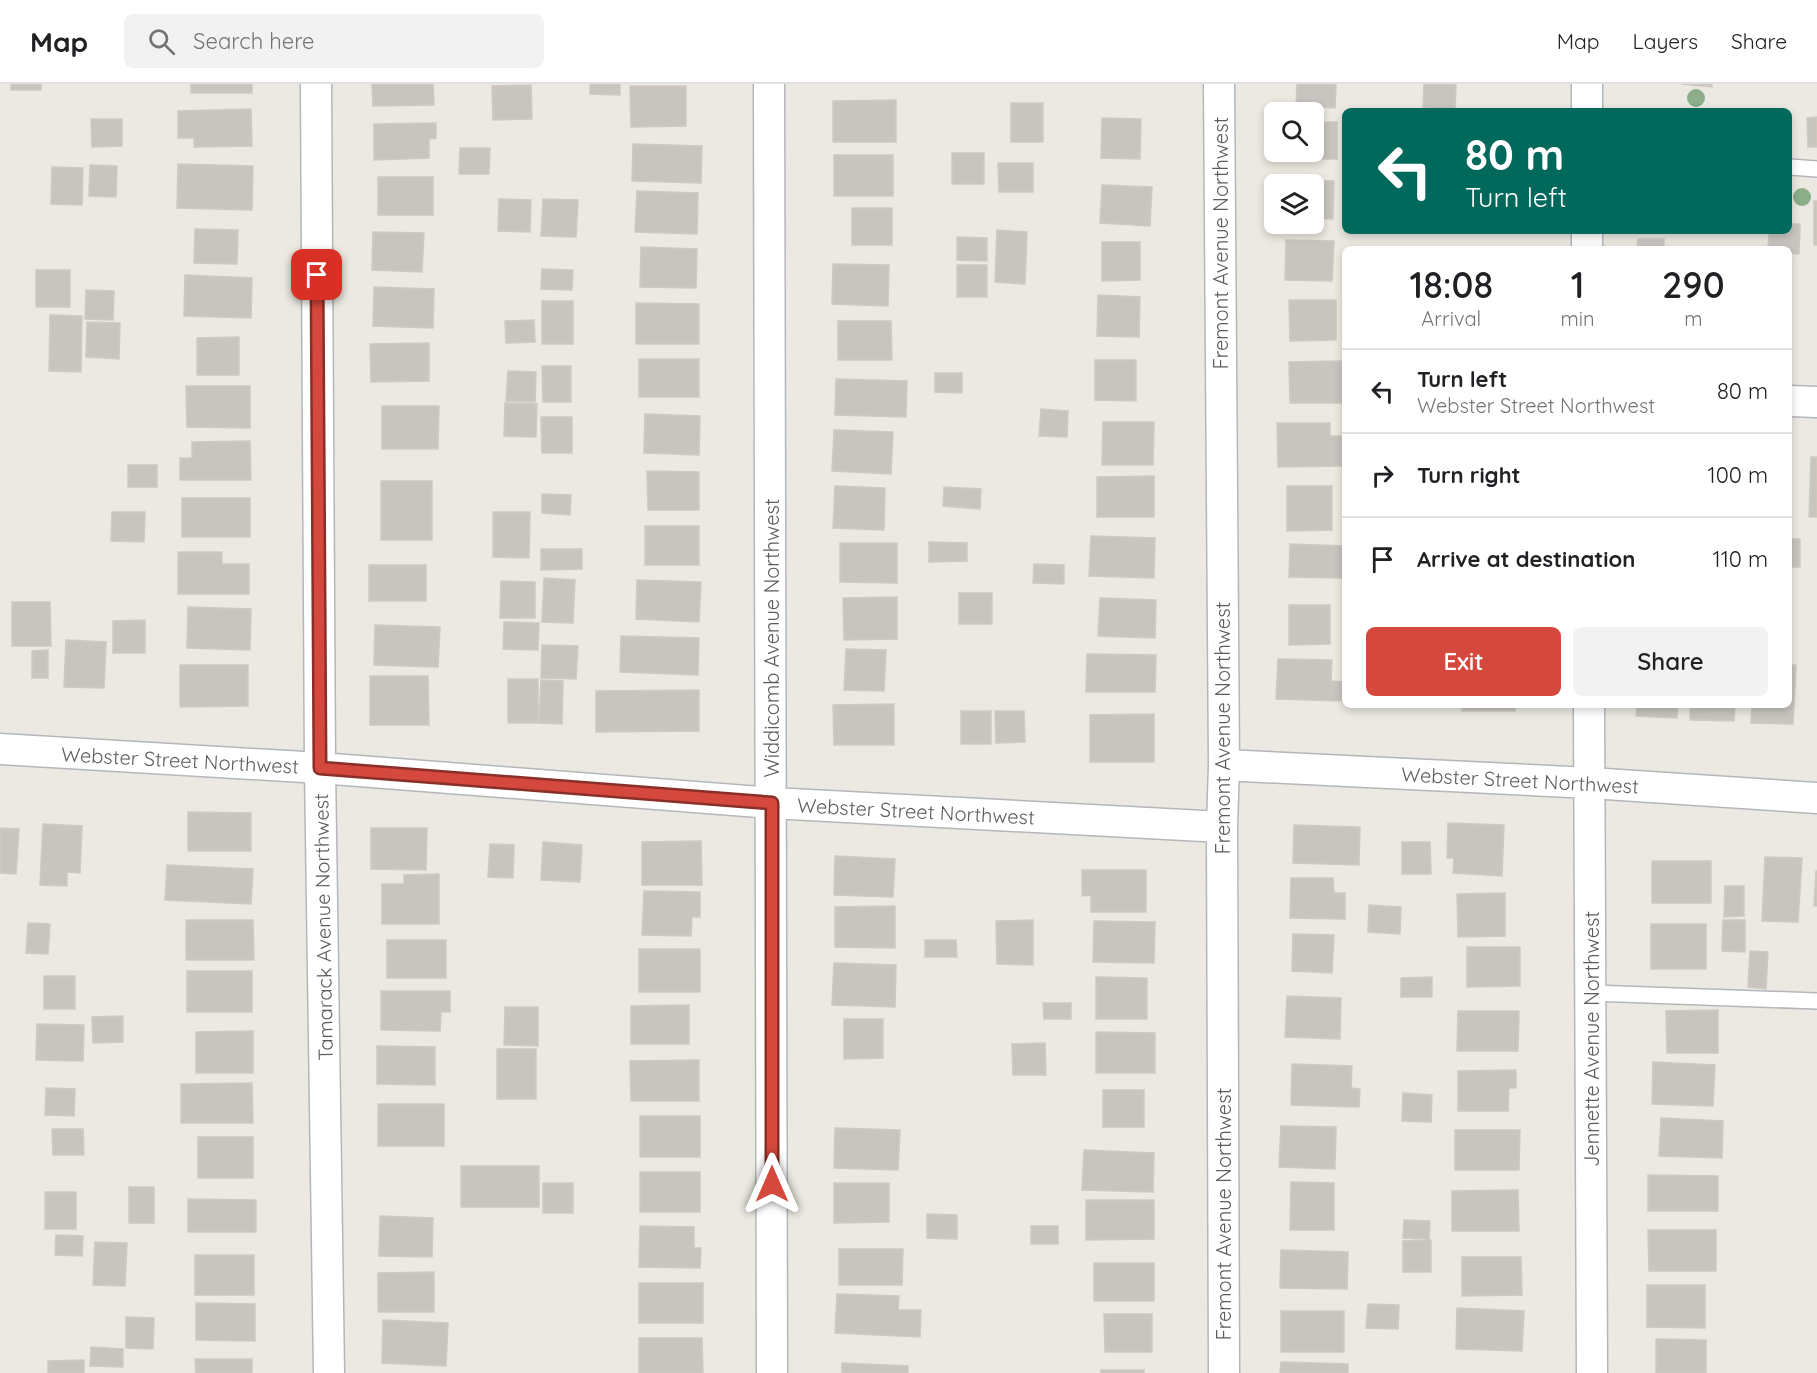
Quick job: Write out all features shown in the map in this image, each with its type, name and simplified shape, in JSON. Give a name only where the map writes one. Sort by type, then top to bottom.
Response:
[{"type":"street","name":"Tamarack Avenue Northwest","points":[[316,84],[320,768],[329,1373]]},
{"type":"street","name":"Widdicomb Avenue Northwest","points":[[769,84],[772,1373]]},
{"type":"street","name":"Fremont Avenue Northwest","points":[[1219,84],[1224,765],[1222,827],[1224,1373]]},
{"type":"street","points":[[1587,84],[1587,108]]},
{"type":"street","points":[[1792,401],[1817,402]]},
{"type":"street","name":"Jennette Avenue Northwest","points":[[1589,708],[1592,1373]]},
{"type":"street","name":"Webster Street Northwest","points":[[0,749],[320,768],[772,803],[1222,827]]},
{"type":"street","name":"Webster Street Northwest","points":[[1224,765],[1590,783],[1817,798]]},
{"type":"lane","points":[[1792,167],[1817,169]]},
{"type":"lane","points":[[1591,993],[1817,1001]]},
{"type":"building","points":[[11,84],[41,84],[41,90],[11,90]]},
{"type":"building","points":[[191,84],[252,84],[252,93],[191,93]]},
{"type":"building","points":[[372,84],[433,84],[434,105],[373,106]]},
{"type":"building","points":[[590,84],[620,84],[620,95],[590,94]]},
{"type":"building","points":[[1297,84],[1336,84],[1335,108],[1324,107],[1324,102],[1296,102]]},
{"type":"building","points":[[1424,84],[1456,84],[1455,108],[1423,108]]},
{"type":"building","points":[[1682,84],[1712,84],[1712,87]]},
{"type":"building","points":[[531,85],[532,119],[493,120],[492,86]]},
{"type":"building","points":[[630,86],[686,86],[686,126],[631,127]]},
{"type":"building","points":[[896,100],[896,142],[833,142],[833,101]]},
{"type":"building","points":[[1011,103],[1043,103],[1043,142],[1011,142]]},
{"type":"building","points":[[251,109],[252,146],[194,147],[194,138],[178,138],[178,111]]},
{"type":"building","points":[[1817,117],[1817,147],[1808,147],[1807,118]]},
{"type":"building","points":[[1102,118],[1141,119],[1140,159],[1101,158]]},
{"type":"building","points":[[91,119],[122,119],[122,146],[92,147]]},
{"type":"building","points":[[1324,122],[1337,122],[1337,159],[1324,159]]},
{"type":"building","points":[[436,123],[436,138],[429,139],[429,158],[374,160],[374,124]]},
{"type":"building","points":[[633,144],[702,146],[701,183],[632,181]]},
{"type":"building","points":[[460,148],[490,148],[489,174],[459,174]]},
{"type":"building","points":[[952,153],[984,153],[984,184],[952,184]]},
{"type":"building","points":[[834,155],[893,155],[893,196],[834,196]]},
{"type":"building","points":[[998,163],[1033,163],[1033,192],[999,192]]},
{"type":"building","points":[[178,164],[253,166],[252,210],[177,208]]},
{"type":"building","points":[[90,165],[117,166],[116,197],[89,196]]},
{"type":"building","points":[[52,167],[83,168],[82,205],[51,204]]},
{"type":"building","points":[[378,177],[433,177],[433,215],[378,215]]},
{"type":"building","points":[[1324,181],[1334,181],[1333,219],[1324,219]]},
{"type":"building","points":[[1102,185],[1152,187],[1150,226],[1100,223]]},
{"type":"building","points":[[637,191],[698,193],[697,234],[635,232]]},
{"type":"building","points":[[499,199],[531,200],[530,232],[498,231]]},
{"type":"building","points":[[543,199],[578,200],[576,237],[541,236]]},
{"type":"building","points":[[1814,201],[1817,201],[1817,245],[1814,245]]},
{"type":"building","points":[[852,208],[892,208],[892,245],[852,245]]},
{"type":"building","points":[[1792,224],[1800,224],[1799,254],[1792,254],[1792,246],[1768,246],[1769,234],[1792,234]]},
{"type":"building","points":[[195,229],[238,230],[237,264],[194,263]]},
{"type":"building","points":[[997,230],[1027,232],[1025,284],[995,282]]},
{"type":"building","points":[[373,232],[424,233],[422,272],[372,270]]},
{"type":"building","points":[[957,237],[987,238],[987,261],[957,260]]},
{"type":"building","points":[[1638,239],[1664,239],[1664,246],[1637,246]]},
{"type":"building","points":[[1286,240],[1334,241],[1332,281],[1285,280]]},
{"type":"building","points":[[1102,242],[1140,242],[1140,280],[1102,281]]},
{"type":"building","points":[[641,247],[697,249],[696,288],[640,287]]},
{"type":"building","points":[[833,264],[889,265],[888,306],[832,304]]},
{"type":"building","points":[[957,265],[987,265],[987,297],[957,297]]},
{"type":"building","points":[[542,269],[573,270],[572,290],[541,289]]},
{"type":"building","points":[[36,270],[70,270],[70,307],[36,307]]},
{"type":"building","points":[[185,275],[252,278],[251,318],[184,316]]},
{"type":"building","points":[[374,287],[434,289],[433,328],[373,326]]},
{"type":"building","points":[[86,290],[114,291],[113,320],[85,319]]},
{"type":"building","points":[[1098,295],[1140,297],[1139,337],[1097,336]]},
{"type":"building","points":[[1289,300],[1336,300],[1336,340],[1290,341]]},
{"type":"building","points":[[542,301],[573,301],[573,344],[542,344]]},
{"type":"building","points":[[636,303],[699,304],[699,344],[636,344]]},
{"type":"building","points":[[50,315],[82,316],[81,372],[49,371]]},
{"type":"building","points":[[534,320],[535,342],[506,343],[505,321]]},
{"type":"building","points":[[838,321],[891,321],[892,360],[838,360]]},
{"type":"building","points":[[87,322],[120,323],[119,359],[86,357]]},
{"type":"building","points":[[239,337],[239,375],[197,375],[197,338]]},
{"type":"building","points":[[429,343],[429,381],[371,382],[370,344]]},
{"type":"building","points":[[639,359],[699,359],[699,397],[639,397]]},
{"type":"building","points":[[1095,360],[1136,360],[1136,401],[1095,400]]},
{"type":"building","points":[[1341,361],[1342,403],[1290,403],[1289,362]]},
{"type":"building","points":[[542,366],[571,366],[571,402],[543,402]]},
{"type":"building","points":[[508,371],[536,372],[535,402],[506,401]]},
{"type":"building","points":[[935,373],[962,373],[962,393],[935,392]]},
{"type":"building","points":[[836,379],[907,381],[906,417],[835,415]]},
{"type":"building","points":[[186,386],[250,386],[250,428],[187,427]]},
{"type":"building","points":[[505,403],[537,404],[536,437],[504,436]]},
{"type":"building","points":[[382,406],[439,406],[438,449],[382,449]]},
{"type":"building","points":[[1041,409],[1068,411],[1067,437],[1039,436]]},
{"type":"building","points":[[645,414],[700,416],[699,455],[644,453]]},
{"type":"building","points":[[541,417],[572,417],[572,453],[542,453]]},
{"type":"building","points":[[1103,422],[1154,422],[1153,465],[1102,465]]},
{"type":"building","points":[[1277,423],[1330,423],[1330,436],[1342,436],[1342,466],[1278,467]]},
{"type":"building","points":[[834,430],[893,432],[891,474],[832,471]]},
{"type":"building","points":[[250,441],[251,480],[180,480],[180,458],[192,458],[192,442]]},
{"type":"building","points":[[1811,457],[1817,457],[1817,517],[1809,517]]},
{"type":"building","points":[[128,465],[157,465],[157,487],[128,487]]},
{"type":"building","points":[[647,471],[699,472],[699,510],[648,510]]},
{"type":"building","points":[[1154,476],[1154,517],[1097,517],[1097,477]]},
{"type":"building","points":[[381,481],[432,481],[432,540],[381,540]]},
{"type":"building","points":[[835,486],[885,488],[884,530],[833,528]]},
{"type":"building","points":[[1287,486],[1332,486],[1332,530],[1287,531]]},
{"type":"building","points":[[944,487],[981,489],[980,509],[943,506]]},
{"type":"building","points":[[542,494],[571,495],[570,515],[542,513]]},
{"type":"building","points":[[182,498],[250,498],[250,537],[182,537]]},
{"type":"building","points":[[112,512],[145,512],[144,542],[111,541]]},
{"type":"building","points":[[493,512],[530,512],[529,558],[493,557]]},
{"type":"building","points":[[645,526],[699,526],[699,565],[645,565]]},
{"type":"building","points":[[1091,536],[1155,538],[1154,578],[1089,576]]},
{"type":"building","points":[[1792,539],[1800,539],[1800,567],[1792,567]]},
{"type":"building","points":[[929,542],[967,543],[967,561],[929,562]]},
{"type":"building","points":[[840,543],[897,543],[897,583],[840,582]]},
{"type":"building","points":[[1290,544],[1342,546],[1342,578],[1289,577]]},
{"type":"building","points":[[541,549],[582,549],[582,569],[541,570]]},
{"type":"building","points":[[178,552],[222,552],[222,564],[249,564],[249,594],[178,594]]},
{"type":"building","points":[[1034,564],[1064,565],[1064,584],[1033,583]]},
{"type":"building","points":[[369,565],[426,565],[426,601],[369,601]]},
{"type":"building","points":[[544,578],[575,580],[573,623],[542,622]]},
{"type":"building","points":[[637,580],[701,582],[699,622],[636,619]]},
{"type":"building","points":[[501,581],[535,582],[535,618],[500,618]]},
{"type":"building","points":[[959,593],[992,593],[992,624],[959,624]]},
{"type":"building","points":[[897,597],[897,639],[844,640],[843,598]]},
{"type":"building","points":[[1100,598],[1156,600],[1155,638],[1098,636]]},
{"type":"building","points":[[12,602],[50,602],[51,646],[12,646]]},
{"type":"building","points":[[1289,605],[1330,605],[1330,644],[1289,645]]},
{"type":"building","points":[[188,607],[251,609],[250,650],[187,648]]},
{"type":"building","points":[[145,620],[145,653],[113,653],[113,621]]},
{"type":"building","points":[[504,622],[539,623],[538,650],[503,649]]},
{"type":"building","points":[[375,625],[440,627],[438,667],[374,665]]},
{"type":"building","points":[[621,636],[699,638],[698,675],[620,672]]},
{"type":"building","points":[[66,640],[106,642],[104,688],[64,687]]},
{"type":"building","points":[[542,645],[578,646],[576,679],[541,678]]},
{"type":"building","points":[[846,649],[886,650],[884,691],[844,690]]},
{"type":"building","points":[[48,650],[48,678],[32,678],[32,651]]},
{"type":"building","points":[[1087,654],[1156,655],[1155,692],[1086,692]]},
{"type":"building","points":[[1278,659],[1332,660],[1331,681],[1342,682],[1342,701],[1276,699]]},
{"type":"building","points":[[180,665],[248,665],[248,706],[180,707]]},
{"type":"building","points":[[1792,665],[1796,665],[1793,724],[1751,723],[1752,708],[1792,708]]},
{"type":"building","points":[[370,676],[428,676],[429,725],[370,725]]},
{"type":"building","points":[[508,679],[538,679],[538,723],[508,723]]},
{"type":"building","points":[[541,680],[563,681],[562,724],[539,723]]},
{"type":"building","points":[[699,690],[699,731],[596,732],[596,691]]},
{"type":"building","points":[[894,704],[894,745],[834,745],[833,705]]},
{"type":"building","points":[[1462,708],[1515,708],[1515,711],[1462,711]]},
{"type":"building","points":[[1637,708],[1678,708],[1677,718],[1636,716]]},
{"type":"building","points":[[1690,708],[1735,708],[1734,721],[1690,720]]},
{"type":"building","points":[[961,711],[991,711],[991,744],[961,744]]},
{"type":"building","points":[[995,711],[1024,711],[1025,742],[996,743]]},
{"type":"building","points":[[1154,714],[1154,762],[1090,762],[1090,715]]},
{"type":"building","points":[[188,812],[251,813],[251,851],[188,851]]},
{"type":"building","points":[[1448,823],[1504,825],[1502,876],[1453,873],[1454,858],[1447,858]]},
{"type":"building","points":[[43,824],[82,826],[80,873],[67,872],[67,886],[40,885]]},
{"type":"building","points":[[1294,825],[1360,827],[1359,865],[1293,863]]},
{"type":"building","points":[[0,828],[19,829],[16,874],[0,873]]},
{"type":"building","points":[[371,828],[427,828],[426,870],[371,869]]},
{"type":"building","points":[[701,841],[702,885],[642,885],[642,842]]},
{"type":"building","points":[[543,842],[582,845],[580,882],[541,880]]},
{"type":"building","points":[[1402,842],[1430,842],[1431,874],[1402,874]]},
{"type":"building","points":[[490,844],[514,845],[513,878],[488,877]]},
{"type":"building","points":[[835,856],[895,859],[893,897],[834,895]]},
{"type":"building","points":[[1765,857],[1802,858],[1798,922],[1762,921]]},
{"type":"building","points":[[1652,861],[1711,861],[1711,903],[1652,903]]},
{"type":"building","points":[[167,865],[253,869],[251,904],[165,900]]},
{"type":"building","points":[[1082,870],[1146,870],[1146,912],[1091,912],[1091,895],[1082,896]]},
{"type":"building","points":[[1816,871],[1817,906],[1814,906]]},
{"type":"building","points":[[439,874],[439,924],[382,924],[382,884],[404,884],[404,875]]},
{"type":"building","points":[[1291,878],[1333,878],[1334,893],[1345,893],[1345,919],[1290,918]]},
{"type":"building","points":[[1725,886],[1744,886],[1744,916],[1724,917]]},
{"type":"building","points":[[644,891],[700,892],[700,917],[692,917],[691,936],[642,935]]},
{"type":"building","points":[[1505,893],[1505,936],[1458,937],[1457,894]]},
{"type":"building","points":[[1369,905],[1401,907],[1400,934],[1368,932]]},
{"type":"building","points":[[895,906],[895,948],[835,947],[835,907]]},
{"type":"building","points":[[186,920],[253,920],[254,960],[186,960]]},
{"type":"building","points":[[1033,920],[1033,965],[997,964],[996,921]]},
{"type":"building","points":[[1723,920],[1745,920],[1745,952],[1722,951]]},
{"type":"building","points":[[1094,921],[1155,922],[1154,963],[1093,962]]},
{"type":"building","points":[[28,923],[50,924],[48,954],[26,953]]},
{"type":"building","points":[[1651,924],[1706,924],[1706,969],[1651,969]]},
{"type":"building","points":[[1293,934],[1334,935],[1332,973],[1292,971]]},
{"type":"building","points":[[387,940],[446,940],[446,978],[387,978]]},
{"type":"building","points":[[925,940],[956,940],[957,957],[925,957]]},
{"type":"building","points":[[1467,947],[1520,947],[1520,986],[1467,987]]},
{"type":"building","points":[[639,949],[700,949],[700,992],[639,992]]},
{"type":"building","points":[[1750,951],[1768,952],[1766,989],[1748,987]]},
{"type":"building","points":[[834,963],[896,965],[895,1007],[832,1005]]},
{"type":"building","points":[[187,971],[252,971],[252,1012],[187,1012]]},
{"type":"building","points":[[44,976],[75,976],[75,1009],[44,1009]]},
{"type":"building","points":[[1096,977],[1147,978],[1147,1019],[1096,1019]]},
{"type":"building","points":[[1432,977],[1432,997],[1401,997],[1401,978]]},
{"type":"building","points":[[381,991],[450,991],[450,1012],[441,1012],[440,1031],[381,1030]]},
{"type":"building","points":[[1287,996],[1341,998],[1340,1039],[1285,1037]]},
{"type":"building","points":[[1043,1003],[1071,1003],[1071,1019],[1044,1019]]},
{"type":"building","points":[[689,1005],[689,1044],[631,1044],[631,1006]]},
{"type":"building","points":[[505,1007],[538,1007],[538,1046],[504,1045]]},
{"type":"building","points":[[1718,1010],[1718,1053],[1667,1053],[1666,1011]]},
{"type":"building","points":[[1458,1011],[1519,1011],[1518,1051],[1457,1051]]},
{"type":"building","points":[[123,1016],[123,1042],[93,1043],[92,1017]]},
{"type":"building","points":[[844,1019],[883,1019],[883,1058],[844,1059]]},
{"type":"building","points":[[37,1024],[84,1025],[83,1061],[36,1060]]},
{"type":"building","points":[[253,1031],[253,1073],[196,1073],[196,1032]]},
{"type":"building","points":[[1096,1032],[1155,1033],[1155,1073],[1096,1073]]},
{"type":"building","points":[[1045,1043],[1046,1075],[1013,1075],[1012,1044]]},
{"type":"building","points":[[377,1046],[435,1047],[435,1085],[377,1084]]},
{"type":"building","points":[[497,1049],[536,1049],[536,1099],[497,1099]]},
{"type":"building","points":[[699,1060],[699,1101],[631,1101],[630,1061]]},
{"type":"building","points":[[1653,1062],[1715,1065],[1713,1106],[1652,1104]]},
{"type":"building","points":[[1292,1064],[1352,1066],[1351,1088],[1360,1089],[1359,1107],[1291,1105]]},
{"type":"building","points":[[1516,1070],[1516,1088],[1509,1088],[1508,1111],[1458,1111],[1458,1071]]},
{"type":"building","points":[[252,1083],[253,1123],[181,1123],[181,1084]]},
{"type":"building","points":[[46,1088],[75,1089],[74,1116],[45,1115]]},
{"type":"building","points":[[1103,1090],[1144,1090],[1144,1127],[1103,1127]]},
{"type":"building","points":[[1403,1093],[1432,1095],[1431,1122],[1402,1121]]},
{"type":"building","points":[[378,1104],[444,1104],[444,1146],[378,1146]]},
{"type":"building","points":[[640,1116],[700,1116],[700,1157],[640,1157]]},
{"type":"building","points":[[1661,1118],[1723,1121],[1722,1158],[1659,1156]]},
{"type":"building","points":[[1281,1126],[1336,1127],[1335,1169],[1279,1167]]},
{"type":"building","points":[[835,1128],[900,1130],[898,1170],[834,1168]]},
{"type":"building","points":[[52,1129],[83,1129],[84,1155],[53,1155]]},
{"type":"building","points":[[1455,1130],[1520,1130],[1519,1170],[1455,1170]]},
{"type":"building","points":[[198,1137],[253,1137],[253,1178],[198,1178]]},
{"type":"building","points":[[1084,1150],[1154,1153],[1153,1192],[1082,1190]]},
{"type":"building","points":[[461,1166],[539,1166],[539,1207],[461,1207]]},
{"type":"building","points":[[640,1172],[700,1172],[700,1212],[640,1212]]},
{"type":"building","points":[[1648,1175],[1718,1176],[1718,1211],[1648,1211]]},
{"type":"building","points":[[1291,1182],[1334,1183],[1334,1230],[1290,1230]]},
{"type":"building","points":[[543,1183],[573,1183],[573,1213],[543,1213]]},
{"type":"building","points":[[834,1183],[889,1183],[889,1222],[834,1223]]},
{"type":"building","points":[[129,1187],[154,1187],[154,1223],[129,1223]]},
{"type":"building","points":[[1518,1190],[1519,1231],[1452,1231],[1452,1191]]},
{"type":"building","points":[[45,1192],[76,1192],[76,1229],[45,1229]]},
{"type":"building","points":[[188,1199],[256,1200],[256,1232],[188,1232]]},
{"type":"building","points":[[1086,1200],[1154,1200],[1154,1239],[1086,1240]]},
{"type":"building","points":[[927,1214],[957,1215],[957,1239],[927,1238]]},
{"type":"building","points":[[380,1216],[433,1218],[432,1257],[379,1256]]},
{"type":"building","points":[[1404,1220],[1430,1221],[1429,1239],[1403,1238]]},
{"type":"building","points":[[640,1226],[694,1227],[694,1248],[701,1248],[700,1268],[639,1267]]},
{"type":"building","points":[[1031,1226],[1058,1226],[1058,1244],[1031,1244]]},
{"type":"building","points":[[1648,1230],[1716,1230],[1716,1271],[1649,1271]]},
{"type":"building","points":[[56,1235],[83,1236],[82,1256],[55,1255]]},
{"type":"building","points":[[1431,1240],[1431,1272],[1403,1272],[1403,1241]]},
{"type":"building","points":[[95,1242],[127,1243],[125,1286],[93,1285]]},
{"type":"building","points":[[839,1249],[903,1249],[902,1285],[839,1285]]},
{"type":"building","points":[[1281,1250],[1348,1252],[1347,1289],[1280,1288]]},
{"type":"building","points":[[195,1255],[254,1255],[254,1295],[195,1295]]},
{"type":"building","points":[[1462,1257],[1521,1257],[1522,1295],[1462,1296]]},
{"type":"building","points":[[1094,1263],[1154,1263],[1154,1301],[1094,1301]]},
{"type":"building","points":[[434,1272],[434,1312],[378,1312],[378,1273]]},
{"type":"building","points":[[639,1283],[703,1283],[703,1323],[639,1323]]},
{"type":"building","points":[[1647,1285],[1705,1285],[1705,1328],[1647,1327]]},
{"type":"building","points":[[837,1294],[899,1296],[898,1310],[921,1310],[920,1337],[835,1333]]},
{"type":"building","points":[[196,1303],[255,1304],[255,1341],[196,1340]]},
{"type":"building","points":[[1368,1304],[1399,1305],[1398,1329],[1366,1328]]},
{"type":"building","points":[[1457,1308],[1524,1311],[1522,1351],[1456,1349]]},
{"type":"building","points":[[1281,1311],[1344,1311],[1344,1352],[1281,1352]]},
{"type":"building","points":[[1104,1314],[1152,1314],[1152,1352],[1105,1352]]},
{"type":"building","points":[[126,1317],[154,1318],[153,1349],[126,1348]]},
{"type":"building","points":[[383,1320],[448,1323],[446,1366],[382,1363]]},
{"type":"building","points":[[639,1338],[702,1338],[703,1373],[639,1373]]},
{"type":"building","points":[[1656,1339],[1706,1340],[1706,1373],[1656,1373]]},
{"type":"building","points":[[91,1347],[123,1349],[123,1367],[90,1366]]},
{"type":"building","points":[[195,1359],[252,1359],[252,1373],[196,1373]]},
{"type":"building","points":[[84,1360],[84,1373],[48,1373],[48,1361]]},
{"type":"building","points":[[1281,1362],[1348,1364],[1348,1373],[1280,1373]]},
{"type":"building","points":[[842,1363],[908,1366],[908,1373],[842,1373]]},
{"type":"building","points":[[1101,1370],[1144,1370],[1144,1373],[1101,1373]]},
{"type":"route","points":[[317,275],[320,768],[772,803],[772,1184]]}]
